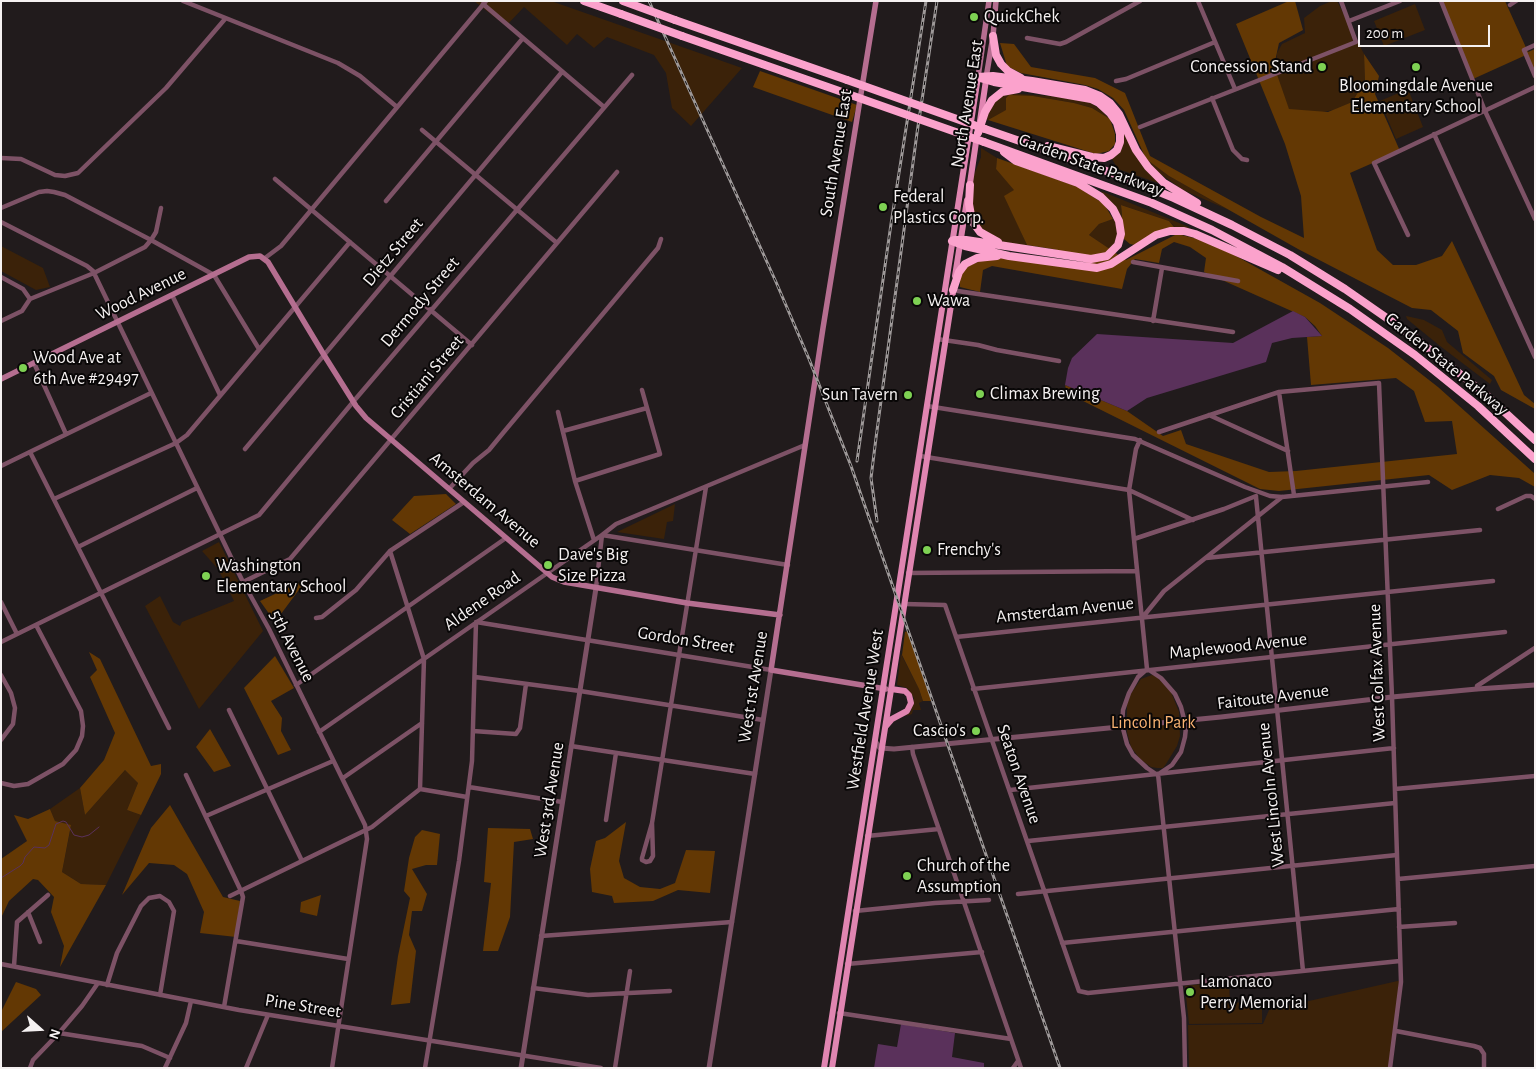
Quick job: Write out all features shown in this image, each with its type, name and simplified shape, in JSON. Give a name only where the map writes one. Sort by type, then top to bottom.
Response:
[{"type":"highway","name":"Garden State Parkway","points":[[584,1],[1106,185],[1167,209],[1240,244],[1310,284],[1363,318],[1422,360],[1478,406],[1535,459]]},
{"type":"highway","name":"Garden State Parkway","points":[[623,1],[1160,192],[1232,225],[1318,272],[1399,326],[1471,382],[1535,440]]},
{"type":"highway","points":[[993,36],[997,58],[1003,66],[1033,85],[1091,99],[1110,113],[1118,125],[1120,136],[1117,150],[1109,156],[1096,158],[1001,135]]},
{"type":"highway","points":[[978,77],[1085,90],[1106,100],[1119,114],[1139,154],[1155,175],[1232,225]]},
{"type":"highway","points":[[978,133],[988,106],[996,96],[1009,90],[1033,85]]},
{"type":"highway","points":[[952,241],[1014,246],[1098,259],[1110,254],[1116,248],[1120,240],[1121,228],[1118,218],[1110,206],[1093,191],[1078,182],[1016,161],[999,147]]},
{"type":"highway","points":[[970,185],[970,214],[975,227],[990,238],[1014,246]]},
{"type":"highway","points":[[949,289],[961,269],[970,261],[992,256],[1015,257],[1100,268],[1115,262],[1156,235],[1180,231],[1195,234],[1310,284]]},
{"type":"highway","points":[[961,242],[1015,257]]},
{"type":"main road","name":"South Avenue East","points":[[826,310],[876,1]]},
{"type":"main road","name":"North Avenue East","points":[[942,358],[952,241],[990,1]]},
{"type":"main road","name":"North Avenue East","points":[[934,357],[961,242],[993,36],[996,1]]},
{"type":"main road","name":"Wood Avenue","points":[[1,379],[252,256],[265,258]]},
{"type":"main road","name":"Amsterdam Avenue","points":[[265,258],[353,402],[366,418],[558,580],[687,603],[780,615]]},
{"type":"main road","name":"West 1st Avenue","points":[[771,670],[826,310]]},
{"type":"main road","name":"Westfield Avenue West","points":[[824,1068],[830,1063],[864,835],[875,741],[909,573],[934,357]]},
{"type":"main road","name":"Westfield Avenue West","points":[[864,835],[882,748],[887,689],[902,572],[923,457],[935,407],[942,358]]},
{"type":"main road","name":"Gordon Street","points":[[771,670],[887,689]]},
{"type":"main road","points":[[884,730],[892,719],[907,711],[911,703],[906,691],[887,689]]},
{"type":"street","points":[[183,1],[338,63],[360,76],[397,106]]},
{"type":"street","points":[[1027,38],[1060,44],[1140,1]]},
{"type":"street","points":[[1198,1],[1235,89]]},
{"type":"street","points":[[1140,127],[1356,42],[1341,1]]},
{"type":"street","points":[[1349,21],[1400,1]]},
{"type":"street","points":[[1441,1],[1485,111],[1535,219]]},
{"type":"street","points":[[1510,5],[1516,1]]},
{"type":"street","points":[[265,258],[279,248],[485,3],[522,38],[604,108]]},
{"type":"street","points":[[1,158],[21,159],[55,175],[64,176],[78,172],[166,88],[225,18]]},
{"type":"street","points":[[386,201],[522,38]]},
{"type":"street","points":[[1116,81],[1126,79],[1215,42]]},
{"type":"street","points":[[1535,45],[1524,50],[1535,76]]},
{"type":"street","name":"Dietz Street","points":[[245,449],[562,72]]},
{"type":"street","name":"Dermody Street","points":[[1,642],[102,594],[259,515],[632,75]]},
{"type":"street","points":[[1408,235],[1374,163],[1535,87]]},
{"type":"street","points":[[1212,98],[1233,150],[1242,159],[1247,160]]},
{"type":"street","points":[[422,130],[557,242]]},
{"type":"street","points":[[1434,134],[1535,357]]},
{"type":"street","name":"Cristiani Street","points":[[243,582],[290,559],[617,172]]},
{"type":"street","points":[[275,179],[472,345]]},
{"type":"street","points":[[1,208],[40,192],[47,191],[66,195],[151,240],[214,275],[259,349]]},
{"type":"street","points":[[1,321],[22,311],[30,299],[94,273],[142,249],[151,240],[157,229],[160,208]]},
{"type":"street","points":[[1,222],[87,266],[94,273]]},
{"type":"street","points":[[449,489],[503,433],[658,248],[662,238]]},
{"type":"street","points":[[54,499],[176,443],[194,428],[350,242]]},
{"type":"street","points":[[1133,262],[1238,281]]},
{"type":"street","points":[[1153,321],[1162,268]]},
{"type":"street","name":"5th Avenue","points":[[94,273],[243,582],[269,629],[367,830]]},
{"type":"street","points":[[1,277],[23,289],[30,299]]},
{"type":"street","points":[[949,289],[1233,332]]},
{"type":"street","points":[[172,295],[220,395]]},
{"type":"street","points":[[937,339],[1059,361]]},
{"type":"street","points":[[34,363],[66,434]]},
{"type":"street","name":"West Colfax Avenue","points":[[1279,392],[1379,383],[1396,803],[1401,990],[1390,1068]]},
{"type":"street","points":[[575,481],[660,454],[642,390]]},
{"type":"street","points":[[1159,432],[1279,392],[1294,495]]},
{"type":"street","points":[[1,466],[151,393]]},
{"type":"street","points":[[927,406],[1140,440],[1256,495],[1282,497],[1428,482]]},
{"type":"street","points":[[563,431],[647,408]]},
{"type":"street","points":[[558,412],[575,481],[594,540]]},
{"type":"street","points":[[1209,415],[1288,451]]},
{"type":"street","points":[[1140,440],[1136,449],[1129,490],[1147,670]]},
{"type":"street","name":"Aldene Road","points":[[319,732],[616,524],[805,445]]},
{"type":"street","points":[[30,452],[169,728]]},
{"type":"street","points":[[923,457],[1129,490],[1194,520]]},
{"type":"street","points":[[652,823],[653,856],[650,861],[646,862],[642,858],[652,823],[706,487]]},
{"type":"street","points":[[78,547],[197,488]]},
{"type":"street","points":[[1134,539],[1194,520],[1256,495]]},
{"type":"street","name":"West Lincoln Avenue","points":[[1256,495],[1260,553],[1302,971]]},
{"type":"street","points":[[1498,509],[1526,496],[1531,496],[1535,499]]},
{"type":"street","name":"Amsterdam Avenue","points":[[956,637],[1142,618],[1164,591],[1282,497]]},
{"type":"street","points":[[316,618],[322,617],[356,590],[390,551],[464,502]]},
{"type":"street","points":[[1206,558],[1480,530]]},
{"type":"street","points":[[602,535],[788,564]]},
{"type":"street","name":"West 3rd Avenue","points":[[520,1068],[596,588],[602,535]]},
{"type":"street","points":[[296,684],[506,538]]},
{"type":"street","points":[[390,551],[424,658],[420,789]]},
{"type":"street","points":[[902,572],[1137,571]]},
{"type":"street","points":[[1142,618],[1493,581]]},
{"type":"street","points":[[1,602],[17,634]]},
{"type":"street","name":"Seaton Avenue","points":[[904,604],[945,605],[1079,991],[1088,993],[1180,983]]},
{"type":"street","points":[[425,1068],[459,860],[472,761],[476,622]]},
{"type":"street","name":"Gordon Street","points":[[476,622],[771,670]]},
{"type":"street","points":[[1,783],[14,786],[28,784],[64,764],[76,750],[82,736],[83,721],[81,711],[36,626]]},
{"type":"street","name":"Maplewood Avenue","points":[[974,689],[1505,632]]},
{"type":"street","points":[[1478,689],[1477,686],[1535,648]]},
{"type":"street","name":"West 1st Avenue","points":[[709,1068],[771,670]]},
{"type":"street","points":[[1147,670],[1161,678],[1171,688],[1181,707],[1185,721],[1185,738],[1180,752],[1172,765],[1158,774]]},
{"type":"street","points":[[1147,670],[1138,677],[1129,693],[1123,710],[1122,727],[1127,744],[1133,755],[1147,768],[1158,774]]},
{"type":"street","points":[[1,675],[13,696],[15,708],[11,728],[1,740]]},
{"type":"street","points":[[475,677],[580,691],[763,720]]},
{"type":"street","points":[[473,731],[516,734],[520,728],[526,684]]},
{"type":"street","name":"Faitoute Avenue","points":[[882,748],[912,747],[1185,721],[1392,697],[1535,685]]},
{"type":"street","points":[[229,710],[302,861]]},
{"type":"street","points":[[343,778],[422,724]]},
{"type":"street","points":[[875,741],[882,748]]},
{"type":"street","points":[[571,746],[755,774]]},
{"type":"street","points":[[912,747],[1021,1068]]},
{"type":"street","points":[[1010,790],[1394,748]]},
{"type":"street","points":[[606,820],[616,753]]},
{"type":"street","points":[[206,816],[333,761]]},
{"type":"street","points":[[1158,774],[1184,1018],[1185,1068]]},
{"type":"street","points":[[186,775],[242,891],[243,897],[224,1007]]},
{"type":"street","points":[[1395,789],[1535,776]]},
{"type":"street","points":[[469,787],[562,802]]},
{"type":"street","points":[[230,896],[367,830],[420,789],[467,797]]},
{"type":"street","points":[[1028,841],[1396,803]]},
{"type":"street","points":[[864,835],[939,829]]},
{"type":"street","points":[[332,1068],[367,830]]},
{"type":"street","points":[[1018,894],[1397,855]]},
{"type":"street","points":[[1398,879],[1535,866]]},
{"type":"street","points":[[14,966],[17,922],[48,895]]},
{"type":"street","points":[[107,985],[117,953],[141,906],[149,898],[160,896],[169,902],[174,911],[160,995]]},
{"type":"street","points":[[852,911],[989,900]]},
{"type":"street","points":[[1062,944],[1399,909]]},
{"type":"street","points":[[28,912],[40,942]]},
{"type":"street","points":[[541,936],[732,922]]},
{"type":"street","points":[[1399,927],[1455,923]]},
{"type":"street","points":[[236,941],[348,959]]},
{"type":"street","points":[[844,964],[982,952]]},
{"type":"street","points":[[1180,983],[1400,961]]},
{"type":"street","name":"Pine Street","points":[[1,964],[268,1015],[601,1068]]},
{"type":"street","points":[[615,1068],[630,970]]},
{"type":"street","points":[[30,1068],[33,1060],[82,1006],[98,983]]},
{"type":"street","points":[[533,988],[588,995],[670,992]]},
{"type":"street","points":[[165,1068],[186,1023],[191,1001]]},
{"type":"street","points":[[836,1013],[1011,1039]]},
{"type":"street","points":[[246,1068],[268,1015]]},
{"type":"street","points":[[1396,1031],[1480,1048],[1484,1054],[1484,1068]]},
{"type":"street","points":[[59,1033],[142,1046],[170,1058]]},
{"type":"street","points":[[1013,1068],[1018,1061]]},
{"type":"green space","points":[[474,1],[551,1],[742,68],[691,126],[672,108],[666,73],[654,55],[607,37],[594,48],[577,34],[567,45],[524,7],[506,26]]},
{"type":"green space","points":[[1337,1],[1364,54],[1365,81],[1352,102],[1333,110],[1293,118],[1275,80],[1277,53],[1282,44],[1305,33],[1304,18],[1320,6]]},
{"type":"green space","points":[[1415,4],[1425,30],[1384,46],[1374,21]]},
{"type":"green space","points":[[1408,89],[1423,127],[1396,139],[1380,101]]},
{"type":"green space","points":[[1006,93],[1062,97],[1089,102],[1110,119],[1092,108],[1033,96],[1006,98],[1007,110],[988,120],[985,118],[991,105]]},
{"type":"green space","points":[[1124,131],[1159,181],[1158,183],[1118,169],[1112,159]]},
{"type":"green space","points":[[981,148],[997,158],[996,169],[1015,190],[1005,196],[1027,245],[1019,247],[1007,245],[975,227],[970,185],[981,157]]},
{"type":"green space","points":[[1146,159],[1169,176],[1229,210],[1183,190],[1155,170]]},
{"type":"green space","points":[[1101,191],[1189,227],[1188,229],[1175,227],[1169,221],[1121,205],[1122,222]]},
{"type":"green space","points":[[1113,219],[1117,222],[1117,235],[1114,244],[1109,249],[1089,235],[1099,224]]},
{"type":"green space","points":[[1,246],[43,268],[50,287],[36,290],[1,271]]},
{"type":"green space","points":[[1406,316],[1424,320],[1442,330],[1447,342],[1492,380],[1490,384],[1440,346],[1407,319]]},
{"type":"green space","points":[[675,504],[673,521],[667,522],[664,539],[617,532]]},
{"type":"green space","points":[[219,542],[263,631],[199,709],[145,606],[160,596],[173,622],[180,626],[182,622],[234,601],[218,569],[202,551]]},
{"type":"green space","points":[[901,654],[923,701],[919,703],[921,710],[913,710],[912,714],[906,716],[911,711],[914,698],[907,688],[897,685]]},
{"type":"green space","name":"Lincoln Park","points":[[1152,675],[1157,677],[1171,692],[1179,712],[1180,736],[1177,746],[1163,768],[1151,767],[1140,759],[1131,747],[1127,732],[1127,704],[1130,695],[1141,679]]},
{"type":"green space","points":[[125,770],[138,783],[127,810],[141,815],[106,885],[81,884],[62,872],[71,826],[55,821],[50,809],[80,788],[85,815]]},
{"type":"green space","points":[[1402,980],[1390,1068],[1189,1068],[1188,1025],[1263,1024],[1269,1010]]},
{"type":"green space","points":[[1229,981],[1230,1003],[1262,1001],[1262,1023],[1189,1024],[1185,986]]},
{"type":"shaded area","points":[[1289,1],[1295,1],[1303,30],[1279,43],[1274,66],[1289,109],[1328,112],[1352,102],[1365,81],[1364,54],[1379,76],[1375,94],[1400,151],[1350,173],[1377,250],[1393,265],[1416,265],[1442,256],[1452,241],[1524,395],[1535,404],[1535,409],[1501,390],[1494,376],[1463,353],[1458,331],[1431,310],[1412,308],[1298,249],[1169,176],[1146,159],[1124,110],[1113,98],[1098,89],[1085,85],[1021,73],[1007,66],[1000,43],[1014,44],[1031,67],[1095,78],[1125,93],[1150,156],[1261,217],[1304,238],[1301,196],[1285,144],[1236,24]]},
{"type":"shaded area","points":[[1439,1],[1505,1],[1528,52],[1535,49],[1535,73],[1526,55],[1473,79]]},
{"type":"shaded area","points":[[760,71],[857,105],[852,122],[753,87]]},
{"type":"shaded area","points":[[1009,95],[1033,96],[1092,108],[1110,119],[1115,134],[1115,144],[1109,151],[1096,154],[988,120],[1006,110],[1006,98]]},
{"type":"shaded area","points":[[997,158],[1084,189],[1084,191],[1104,204],[1113,219],[1099,224],[1089,235],[1126,260],[1177,234],[1211,242],[1320,303],[1388,348],[1438,387],[1534,473],[1535,487],[1519,478],[1490,475],[1452,490],[1429,475],[1279,491],[1260,489],[1067,393],[1065,385],[1127,411],[1163,436],[1181,430],[1186,444],[1269,472],[1296,471],[1457,454],[1452,421],[1425,422],[1414,391],[1396,378],[1311,385],[1307,337],[1322,336],[1315,326],[1305,317],[1204,272],[1206,258],[1190,247],[1174,242],[1162,249],[1159,263],[1135,259],[1127,269],[1122,289],[992,266],[983,270],[980,292],[960,287],[960,276],[966,267],[985,259],[1015,257],[1086,264],[1086,260],[1053,249],[1027,245],[1004,196],[1014,190],[996,169]]},
{"type":"shaded area","points":[[1121,205],[1169,221],[1174,227],[1167,228],[1135,245],[1130,244],[1124,239]]},
{"type":"shaded area","points":[[1293,311],[1305,317],[1322,336],[1292,338],[1272,343],[1266,362],[1147,398],[1127,411],[1065,385],[1072,358],[1097,334],[1233,343]]},
{"type":"shaded area","points":[[446,494],[456,504],[410,534],[392,520],[414,496]]},
{"type":"shaded area","points":[[307,579],[275,622],[260,601]]},
{"type":"shaded area","points":[[908,631],[932,701],[923,701],[902,655],[905,632]]},
{"type":"shaded area","points":[[89,652],[100,659],[151,766],[161,764],[161,774],[141,815],[127,810],[138,783],[125,770],[85,815],[80,788],[104,760],[115,733],[90,677],[97,670]]},
{"type":"shaded area","points":[[275,656],[294,688],[271,701],[282,718],[281,731],[291,750],[278,755],[244,688]]},
{"type":"shaded area","points":[[210,729],[231,766],[214,772],[196,747]]},
{"type":"shaded area","points":[[170,805],[223,897],[240,901],[236,937],[200,933],[204,912],[187,874],[174,865],[149,863],[122,895],[151,828]]},
{"type":"shaded area","points":[[50,809],[55,821],[71,825],[62,872],[81,884],[106,885],[60,967],[64,946],[51,912],[54,897],[38,880],[33,879],[9,901],[1,918],[1,859],[27,841],[14,815],[28,819]]},
{"type":"shaded area","points":[[626,822],[619,861],[624,878],[640,887],[660,889],[675,883],[686,850],[715,851],[710,893],[678,890],[653,901],[614,903],[612,896],[592,892],[590,869],[596,841],[605,838]]},
{"type":"shaded area","points":[[488,828],[530,829],[533,839],[514,842],[510,917],[498,951],[483,951],[491,883],[484,882]]},
{"type":"shaded area","points":[[422,830],[440,834],[437,865],[426,865],[412,869],[427,894],[422,911],[412,911],[409,935],[416,951],[410,1003],[391,1005],[398,956],[410,898],[404,891],[409,858],[415,837]]},
{"type":"shaded area","points":[[321,895],[317,916],[300,912],[301,902]]},
{"type":"shaded area","points":[[16,982],[36,989],[41,995],[1,1032],[1,1012]]},
{"type":"shaded area","points":[[901,1024],[955,1033],[952,1057],[984,1063],[984,1068],[874,1068],[878,1044],[897,1047]]},
{"type":"waterway","points":[[1,878],[20,866],[34,847],[45,848],[49,845],[56,824],[63,821],[66,822],[74,835],[82,837],[89,835],[99,827]]},
{"type":"railway","points":[[649,1],[776,282],[851,466],[1060,1068]]},
{"type":"railway","points":[[857,461],[891,224],[926,1]]},
{"type":"railway","points":[[877,521],[871,478],[917,133],[937,1]]},
{"type":"place","name":"QuickChek","points":[[974,17]]},
{"type":"place","name":"Concession Stand","points":[[1322,67]]},
{"type":"place","name":"Bloomingdale Avenue Elementary School","points":[[1416,67]]},
{"type":"place","name":"Federal Plastics Corp.","points":[[883,207]]},
{"type":"place","name":"Wawa","points":[[917,301]]},
{"type":"place","name":"Wood Ave at 6th Ave #29497","points":[[23,368]]},
{"type":"place","name":"Climax Brewing","points":[[980,394]]},
{"type":"place","name":"Sun Tavern","points":[[908,395]]},
{"type":"place","name":"Frenchy's","points":[[927,550]]},
{"type":"place","name":"Dave's Big Size Pizza","points":[[548,565]]},
{"type":"place","name":"Washington Elementary School","points":[[206,576]]},
{"type":"place","name":"Cascio's","points":[[976,731]]},
{"type":"place","name":"Church of the Assumption","points":[[907,876]]},
{"type":"place","name":"Lamonaco Perry Memorial","points":[[1190,992]]}]
